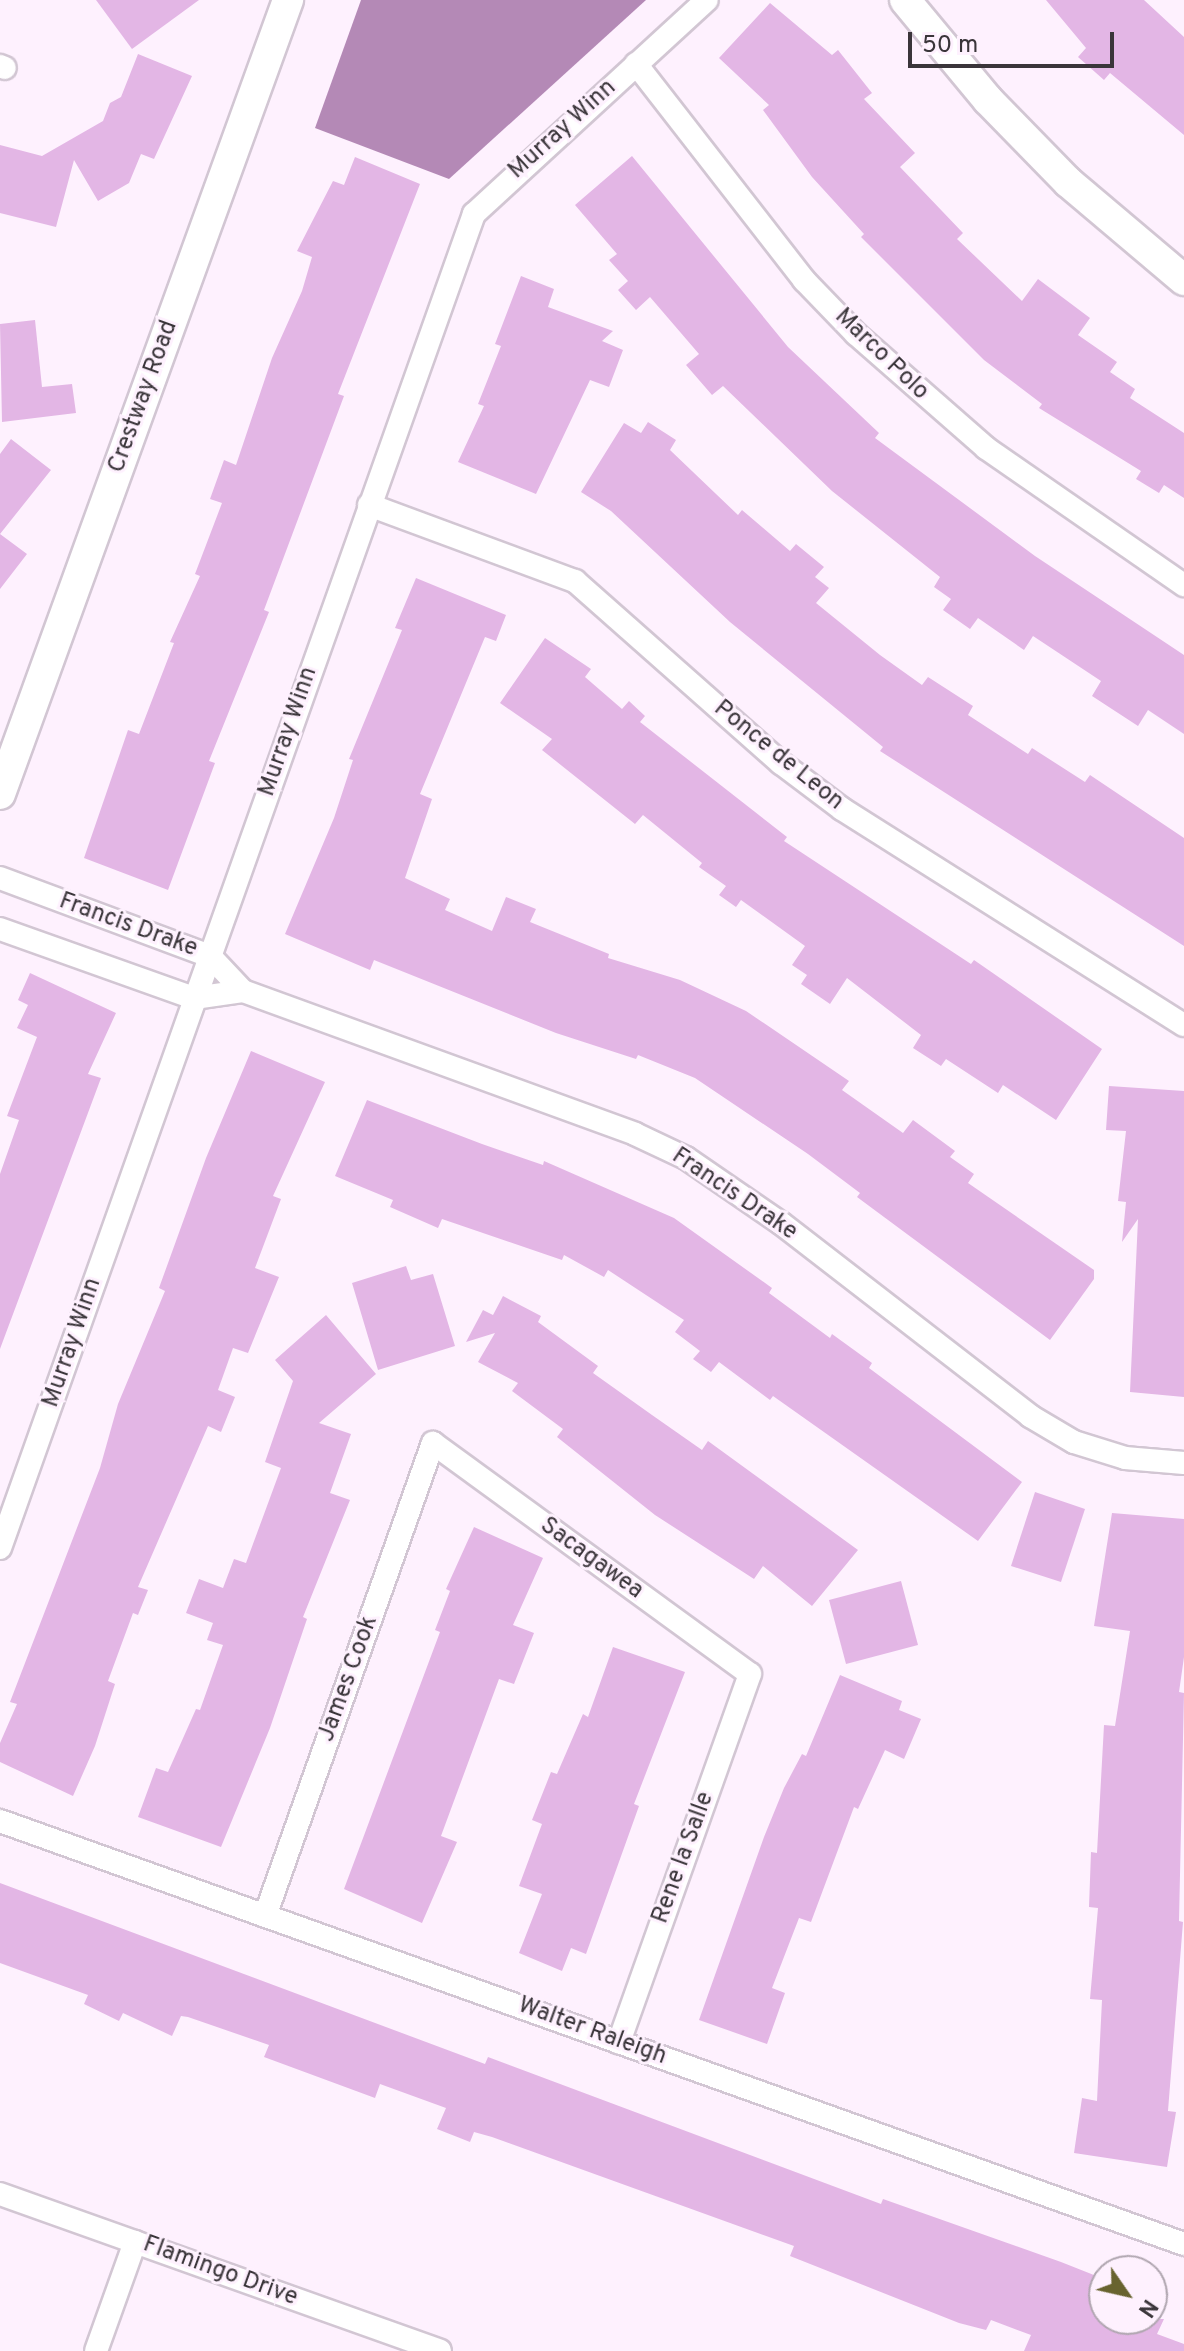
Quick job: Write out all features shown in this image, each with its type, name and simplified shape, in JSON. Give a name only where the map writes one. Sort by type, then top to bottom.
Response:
[{"type":"main road","name":"Crestway Road","points":[[0,794],[288,0]]},
{"type":"main road","points":[[905,0],[988,100],[1068,182],[1184,280]]},
{"type":"street","name":"Murray Winn","points":[[0,1548],[474,214],[707,0]]},
{"type":"street","name":"Marco Polo","points":[[636,64],[804,280],[856,334],[986,448],[1184,585]]},
{"type":"street","name":"Ponce de Leon","points":[[369,505],[575,581],[781,763],[842,809],[1184,1025]]},
{"type":"street","name":"Francis Drake","points":[[0,878],[210,956],[243,991],[635,1134],[686,1158],[782,1224],[1030,1416],[1074,1442],[1125,1458],[1184,1463]]},
{"type":"street","name":"Francis Drake","points":[[0,929],[194,998],[243,991]]},
{"type":"street","name":"Sacagawea","points":[[433,1443],[750,1674]]},
{"type":"street","name":"James Cook","points":[[265,1916],[433,1443]]},
{"type":"street","name":"Rene la Salle","points":[[619,2042],[750,1674]]},
{"type":"street","name":"Walter Raleigh","points":[[0,1821],[1184,2244]]},
{"type":"street","name":"Flamingo Drive","points":[[0,2194],[407,2345],[440,2351]]},
{"type":"street","points":[[96,2351],[135,2242]]},
{"type":"shaded area","points":[[361,0],[646,0],[449,179],[315,128]]},
{"type":"building","points":[[96,0],[199,0],[132,49]]},
{"type":"building","points":[[1046,0],[1144,0],[1184,37],[1184,135],[1110,73],[1104,80],[1078,57],[1086,48]]},
{"type":"building","points":[[770,3],[832,55],[838,50],[872,93],[864,99],[915,153],[900,167],[963,233],[957,239],[1022,301],[1038,279],[1090,318],[1078,335],[1117,362],[1110,372],[1135,389],[1130,398],[1184,433],[1184,498],[1164,485],[1159,493],[1136,479],[1141,471],[1039,408],[1042,404],[984,360],[861,237],[864,234],[812,177],[763,110],[769,105],[719,58]]},
{"type":"building","points":[[138,54],[192,76],[154,159],[141,154],[129,183],[98,201],[74,160],[56,227],[0,213],[0,145],[42,156],[103,121],[110,103],[121,97]]},
{"type":"building","points":[[632,156],[788,347],[879,433],[875,438],[1035,556],[1184,655],[1184,734],[1148,710],[1138,726],[1092,696],[1101,681],[1033,636],[1024,650],[978,618],[970,629],[943,610],[951,599],[934,587],[940,577],[832,491],[723,386],[712,395],[686,365],[699,354],[650,297],[636,310],[618,290],[628,281],[609,260],[617,254],[575,205]]},
{"type":"building","points":[[355,157],[420,184],[338,394],[344,396],[264,610],[269,612],[209,761],[215,763],[168,890],[84,858],[128,730],[139,734],[174,643],[170,642],[200,576],[195,574],[222,503],[210,499],[224,460],[236,465],[272,358],[302,291],[312,257],[297,251],[333,181],[344,185]]},
{"type":"building","points":[[521,276],[554,289],[548,307],[613,331],[602,341],[623,350],[609,387],[590,380],[536,494],[458,462],[484,406],[478,404],[501,346],[495,344]]},
{"type":"building","points":[[35,320],[42,387],[72,384],[76,413],[2,422],[0,324]]},
{"type":"building","points":[[648,422],[676,440],[670,450],[738,515],[742,510],[790,551],[796,544],[824,567],[815,577],[829,588],[816,603],[880,655],[922,685],[928,677],[973,706],[968,715],[1028,754],[1032,748],[1085,782],[1090,775],[1184,838],[1184,946],[880,751],[883,747],[730,622],[611,511],[581,492],[624,423],[641,433]]},
{"type":"building","points":[[11,439],[51,470],[0,534],[0,454]]},
{"type":"building","points":[[0,534],[27,554],[0,589]]},
{"type":"building","points":[[416,578],[506,615],[496,641],[485,637],[420,794],[432,799],[405,878],[450,899],[445,910],[492,931],[506,897],[536,909],[530,922],[609,954],[608,958],[680,980],[746,1011],[849,1081],[842,1090],[903,1133],[913,1120],[955,1151],[950,1157],[974,1174],[968,1183],[1094,1270],[1094,1279],[1050,1340],[857,1197],[860,1193],[808,1154],[695,1078],[638,1055],[636,1059],[556,1033],[374,960],[370,970],[285,934],[334,818],[353,760],[349,759],[402,630],[395,628]]},
{"type":"building","points":[[545,638],[591,669],[585,677],[622,709],[629,701],[645,716],[640,722],[787,837],[784,841],[971,964],[974,960],[1102,1049],[1056,1120],[1003,1085],[998,1093],[946,1059],[941,1066],[913,1048],[921,1035],[847,978],[830,1004],[801,984],[807,975],[792,965],[805,946],[741,900],[736,907],[719,895],[726,886],[699,867],[702,863],[643,815],[635,824],[542,750],[552,739],[500,703]]},
{"type":"building","points":[[30,973],[116,1013],[88,1074],[101,1078],[0,1349],[0,1174],[19,1120],[7,1116],[37,1037],[17,1028],[28,1005],[18,1000]]},
{"type":"building","points":[[251,1051],[325,1082],[273,1196],[281,1199],[255,1268],[279,1277],[248,1353],[233,1348],[218,1390],[235,1397],[221,1432],[208,1426],[138,1587],[148,1590],[138,1615],[133,1613],[108,1681],[115,1684],[95,1746],[73,1796],[0,1762],[0,1743],[17,1704],[10,1702],[100,1468],[118,1404],[165,1291],[159,1288],[206,1158]]},
{"type":"building","points":[[1109,1086],[1184,1091],[1184,1397],[1130,1392],[1138,1219],[1122,1242],[1126,1202],[1118,1201],[1126,1131],[1106,1130]]},
{"type":"building","points":[[367,1100],[482,1144],[543,1165],[544,1161],[674,1218],[772,1288],[769,1293],[830,1338],[832,1334],[872,1363],[869,1368],[1022,1482],[978,1541],[773,1396],[770,1400],[719,1362],[711,1372],[693,1359],[700,1351],[675,1332],[684,1320],[608,1270],[604,1277],[564,1255],[562,1260],[442,1219],[438,1228],[390,1207],[393,1200],[335,1176]]},
{"type":"building","points":[[406,1266],[411,1280],[433,1274],[455,1346],[378,1370],[352,1283]]},
{"type":"building","points":[[503,1296],[541,1316],[538,1322],[598,1366],[593,1373],[702,1450],[708,1441],[858,1550],[812,1606],[763,1566],[754,1579],[655,1515],[557,1437],[563,1429],[512,1391],[518,1383],[478,1362],[495,1333],[466,1342],[483,1310],[493,1315]]},
{"type":"building","points":[[326,1315],[376,1374],[319,1423],[351,1434],[330,1493],[350,1500],[303,1617],[307,1619],[270,1728],[221,1847],[138,1817],[156,1768],[168,1772],[196,1709],[200,1710],[223,1645],[207,1640],[213,1623],[186,1613],[199,1579],[223,1588],[234,1559],[246,1563],[281,1468],[265,1462],[293,1381],[275,1360]]},
{"type":"building","points":[[1035,1492],[1085,1509],[1061,1582],[1011,1566]]},
{"type":"building","points":[[1112,1513],[1184,1519],[1184,1657],[1179,1692],[1184,1693],[1179,1921],[1183,1922],[1168,2111],[1176,2112],[1167,2167],[1074,2153],[1082,2098],[1097,2101],[1102,2000],[1090,1999],[1098,1908],[1089,1907],[1091,1852],[1097,1853],[1104,1725],[1115,1726],[1130,1631],[1094,1626]]},
{"type":"building","points":[[474,1527],[543,1558],[513,1625],[534,1633],[514,1684],[499,1679],[441,1836],[457,1842],[422,1923],[344,1889],[440,1632],[435,1630],[450,1591],[446,1589]]},
{"type":"building","points":[[901,1581],[918,1645],[846,1664],[829,1600]]},
{"type":"building","points":[[613,1647],[685,1672],[634,1804],[639,1806],[586,1954],[571,1948],[562,1971],[519,1953],[542,1894],[519,1886],[542,1824],[532,1820],[551,1772],[557,1774],[583,1714],[588,1717]]},
{"type":"building","points":[[840,1675],[902,1701],[899,1710],[921,1719],[904,1759],[885,1750],[858,1809],[854,1807],[811,1922],[799,1918],[772,1988],[785,1993],[767,2044],[699,2020],[784,1788],[802,1754],[806,1756]]},
{"type":"building","points":[[0,1883],[485,2064],[488,2057],[881,2204],[883,2199],[1061,2262],[1088,2273],[1088,2335],[1160,2335],[1184,2344],[1184,2351],[1024,2351],[1031,2335],[991,2320],[986,2330],[959,2323],[790,2256],[794,2246],[492,2137],[474,2132],[470,2142],[437,2129],[446,2108],[380,2084],[375,2098],[264,2057],[269,2045],[188,2017],[181,2016],[172,2036],[123,2013],[119,2021],[84,2004],[88,1995],[0,1963]]}]
